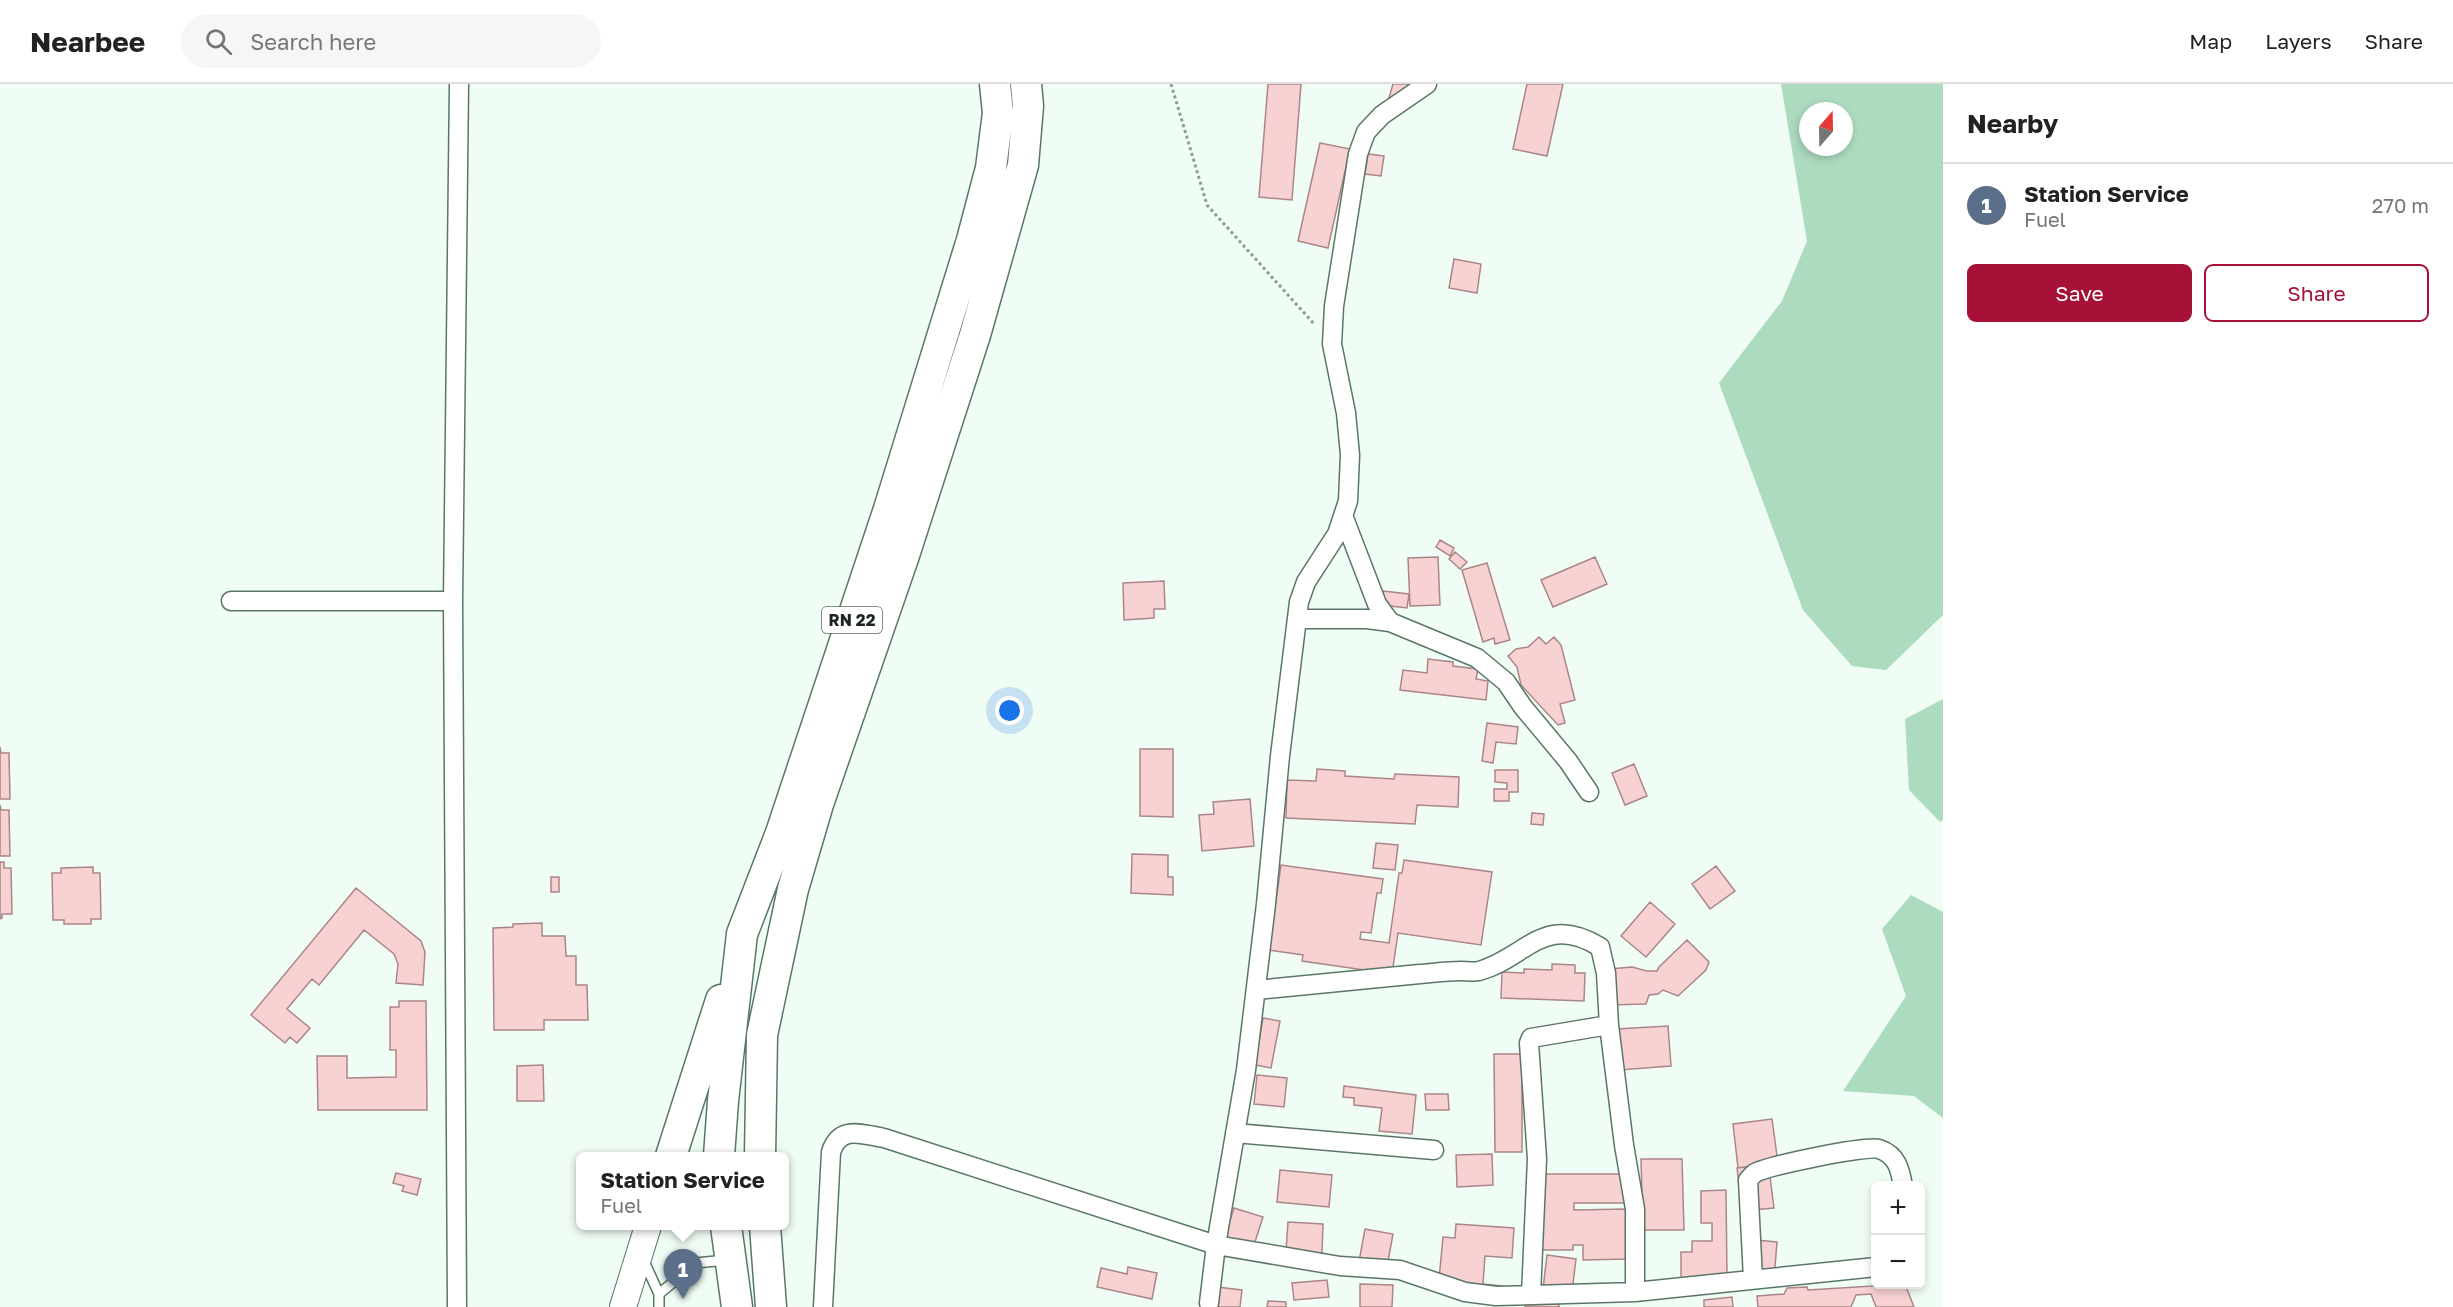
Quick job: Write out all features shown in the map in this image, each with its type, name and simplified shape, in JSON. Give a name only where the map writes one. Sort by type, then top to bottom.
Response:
[{"type":"highway","name":"RN 22","points":[[719,1152],[742,934],[781,833],[882,531],[972,240],[991,168],[998,113],[995,84]]},
{"type":"highway","name":"RN 22","points":[[760,1152],[762,1035],[796,878],[818,804],[904,555],[975,335],[1023,165],[1028,106],[1026,84]]},
{"type":"highway","points":[[672,1152],[742,934]]},
{"type":"highway","points":[[721,1152],[738,1114],[761,1075]]},
{"type":"highway","points":[[726,1230],[737,1307]]},
{"type":"highway","points":[[765,1230],[771,1307]]},
{"type":"main road","points":[[623,1307],[647,1230]]},
{"type":"street","points":[[457,1307],[453,601],[459,84]]},
{"type":"street","points":[[1209,1303],[1256,990],[1280,756],[1299,602],[1306,582],[1337,534],[1348,501],[1350,455],[1346,413],[1332,344],[1334,306],[1358,154],[1366,132],[1382,115],[1427,84]]},
{"type":"street","points":[[1344,518],[1377,604],[1390,622]]},
{"type":"street","points":[[231,601],[453,601]]},
{"type":"street","points":[[1297,619],[1367,619],[1390,622],[1477,658],[1506,682],[1522,707],[1568,761],[1589,792]]},
{"type":"street","points":[[1256,990],[1422,974],[1479,971],[1496,964],[1529,943],[1562,934],[1587,939],[1600,947],[1606,973],[1609,1025],[1624,1145],[1635,1209],[1635,1292]]},
{"type":"street","points":[[1531,1295],[1537,1158],[1529,1043],[1531,1038],[1609,1025]]},
{"type":"street","points":[[823,1307],[831,1152],[835,1140],[846,1133],[884,1138],[1216,1245],[1340,1266],[1400,1270],[1465,1292],[1496,1296],[1635,1292],[1871,1267]]},
{"type":"street","points":[[1235,1133],[1434,1150]]},
{"type":"street","points":[[1753,1279],[1748,1180],[1756,1173],[1817,1157],[1877,1148],[1900,1166],[1902,1181]]},
{"type":"lane","points":[[639,1252],[659,1294],[658,1307]]},
{"type":"lane","points":[[659,1294],[696,1263],[730,1260]]},
{"type":"path","points":[[1171,84],[1208,204],[1332,344]]},
{"type":"green space","points":[[1781,84],[1943,84],[1943,615],[1886,670],[1852,666],[1803,610],[1719,383],[1782,301],[1807,241]]},
{"type":"green space","points":[[1943,699],[1943,820],[1940,822],[1909,790],[1905,719]]},
{"type":"green space","points":[[1911,895],[1943,912],[1943,1118],[1914,1096],[1843,1091],[1906,996],[1882,929]]},
{"type":"building","points":[[1268,84],[1301,84],[1292,200],[1259,197]]},
{"type":"building","points":[[1393,84],[1408,84],[1401,106],[1388,101]]},
{"type":"building","points":[[1527,84],[1563,84],[1547,156],[1513,149]]},
{"type":"building","points":[[1320,143],[1350,149],[1328,248],[1298,241]]},
{"type":"building","points":[[1368,154],[1384,156],[1381,176],[1365,174]]},
{"type":"building","points":[[1454,259],[1481,264],[1477,293],[1449,288]]},
{"type":"building","points":[[1440,540],[1454,548],[1450,556],[1436,547]]},
{"type":"building","points":[[1455,552],[1467,562],[1460,569],[1449,559]]},
{"type":"building","points":[[1438,557],[1440,605],[1410,606],[1408,558]]},
{"type":"building","points":[[1595,557],[1607,584],[1553,607],[1541,580]]},
{"type":"building","points":[[1487,563],[1510,640],[1495,644],[1494,638],[1483,642],[1462,570]]},
{"type":"building","points":[[1164,581],[1165,609],[1154,609],[1154,618],[1124,620],[1123,583]]},
{"type":"building","points":[[1383,591],[1409,594],[1407,608],[1382,605]]},
{"type":"building","points":[[1539,637],[1546,644],[1554,637],[1561,645],[1575,700],[1560,704],[1565,723],[1558,725],[1521,685],[1517,667],[1508,656],[1516,649],[1528,647]]},
{"type":"building","points":[[1428,659],[1453,662],[1453,666],[1478,669],[1476,679],[1488,681],[1486,700],[1400,690],[1403,670],[1427,673]]},
{"type":"building","points":[[1487,723],[1518,727],[1516,744],[1496,742],[1493,763],[1482,761]]},
{"type":"building","points":[[0,747],[1,753],[9,753],[10,799],[0,799]]},
{"type":"building","points":[[1140,749],[1173,749],[1173,817],[1140,816]]},
{"type":"building","points":[[1634,764],[1647,796],[1625,805],[1612,773]]},
{"type":"building","points":[[1317,769],[1345,771],[1345,776],[1394,779],[1395,774],[1459,777],[1458,807],[1417,805],[1415,824],[1286,818],[1287,780],[1316,781]]},
{"type":"building","points":[[1495,770],[1518,770],[1518,792],[1509,792],[1509,801],[1494,801],[1494,789],[1507,789],[1507,783],[1495,782]]},
{"type":"building","points":[[1250,799],[1254,846],[1202,851],[1199,815],[1214,814],[1213,802]]},
{"type":"building","points":[[0,805],[1,810],[9,810],[10,856],[0,856]]},
{"type":"building","points":[[1532,813],[1544,814],[1543,825],[1531,824]]},
{"type":"building","points":[[1376,843],[1398,845],[1395,870],[1373,868]]},
{"type":"building","points":[[1132,854],[1168,855],[1168,877],[1173,877],[1173,895],[1131,893]]},
{"type":"building","points":[[1404,860],[1492,872],[1481,945],[1398,933],[1392,974],[1302,961],[1303,955],[1269,950],[1281,865],[1383,879],[1381,893],[1377,893],[1371,933],[1361,932],[1360,939],[1389,943],[1399,873],[1402,873]]},
{"type":"building","points":[[0,862],[4,862],[4,868],[11,868],[12,914],[2,914],[0,919]]},
{"type":"building","points":[[1716,866],[1735,891],[1710,909],[1692,884]]},
{"type":"building","points":[[93,867],[93,873],[100,873],[101,919],[91,919],[91,924],[64,924],[64,920],[53,920],[52,873],[61,873],[61,868]]},
{"type":"building","points":[[551,877],[559,877],[559,892],[551,892]]},
{"type":"building","points":[[356,888],[421,941],[425,952],[423,985],[396,983],[398,964],[394,954],[364,930],[319,985],[312,979],[287,1009],[310,1028],[297,1043],[290,1037],[285,1043],[251,1015]]},
{"type":"building","points":[[1650,902],[1675,924],[1646,957],[1621,936]]},
{"type":"building","points":[[542,923],[542,936],[565,936],[566,956],[576,956],[576,985],[587,985],[588,1020],[544,1020],[544,1030],[494,1030],[493,928],[513,927],[513,924]]},
{"type":"building","points":[[1687,940],[1709,962],[1706,970],[1678,996],[1663,990],[1658,994],[1649,995],[1646,1004],[1609,1005],[1610,969],[1632,967],[1657,971]]},
{"type":"building","points":[[1552,964],[1575,965],[1575,973],[1585,973],[1584,1001],[1501,998],[1502,972],[1524,973],[1524,969],[1552,970]]},
{"type":"building","points":[[399,1001],[426,1001],[427,1110],[318,1110],[317,1056],[347,1056],[347,1078],[396,1077],[396,1050],[390,1050],[390,1007],[399,1007]]},
{"type":"building","points":[[1263,1018],[1280,1021],[1271,1068],[1255,1065]]},
{"type":"building","points":[[1668,1026],[1671,1066],[1619,1070],[1616,1029]]},
{"type":"building","points":[[1494,1054],[1522,1054],[1522,1152],[1495,1152]]},
{"type":"building","points":[[543,1065],[544,1101],[517,1101],[517,1066]]},
{"type":"building","points":[[1257,1075],[1287,1078],[1284,1107],[1254,1104]]},
{"type":"building","points":[[1344,1086],[1416,1095],[1412,1134],[1379,1131],[1382,1108],[1354,1105],[1354,1098],[1343,1097]]},
{"type":"building","points":[[1425,1094],[1448,1094],[1449,1110],[1426,1110]]},
{"type":"building","points":[[1772,1119],[1778,1163],[1738,1168],[1733,1124]]},
{"type":"building","points":[[1492,1154],[1493,1185],[1457,1187],[1456,1155]]},
{"type":"building","points":[[1641,1159],[1682,1159],[1684,1230],[1643,1230]]},
{"type":"building","points":[[1754,1166],[1769,1169],[1774,1208],[1742,1211],[1737,1168]]},
{"type":"building","points":[[1280,1170],[1332,1175],[1329,1207],[1277,1202]]},
{"type":"building","points":[[396,1173],[421,1179],[417,1195],[402,1191],[404,1186],[393,1183]]},
{"type":"building","points":[[1541,1174],[1626,1174],[1626,1203],[1574,1203],[1574,1210],[1627,1209],[1628,1259],[1583,1260],[1583,1245],[1573,1245],[1573,1250],[1542,1250]]},
{"type":"building","points":[[1726,1190],[1727,1277],[1681,1284],[1681,1252],[1692,1252],[1692,1241],[1712,1241],[1712,1223],[1701,1223],[1701,1191]]},
{"type":"building","points":[[1234,1208],[1263,1217],[1252,1251],[1223,1242]]},
{"type":"building","points":[[1288,1222],[1323,1224],[1322,1253],[1286,1251]]},
{"type":"building","points":[[1456,1224],[1514,1228],[1512,1258],[1485,1256],[1483,1284],[1502,1286],[1501,1295],[1438,1290],[1443,1237],[1455,1238]]},
{"type":"building","points":[[1365,1229],[1393,1234],[1386,1272],[1358,1267]]},
{"type":"building","points":[[1745,1239],[1777,1242],[1774,1280],[1743,1278]]},
{"type":"building","points":[[1547,1255],[1576,1259],[1572,1292],[1543,1289]]},
{"type":"building","points":[[1128,1267],[1157,1273],[1152,1299],[1097,1287],[1101,1268],[1127,1274]]},
{"type":"building","points":[[1327,1280],[1329,1297],[1294,1300],[1292,1283]]},
{"type":"building","points":[[1360,1284],[1393,1285],[1392,1307],[1360,1307]]},
{"type":"building","points":[[1871,1286],[1871,1289],[1907,1289],[1914,1307],[1876,1307],[1871,1294],[1856,1295],[1851,1307],[1758,1307],[1757,1296],[1784,1294],[1787,1288],[1807,1287],[1808,1290]]},
{"type":"building","points":[[1217,1287],[1242,1290],[1240,1307],[1215,1307]]},
{"type":"building","points":[[1732,1297],[1733,1307],[1704,1307],[1704,1300]]},
{"type":"building","points":[[1268,1301],[1286,1302],[1286,1307],[1267,1307]]},
{"type":"building","points":[[1559,1304],[1559,1307],[1525,1307],[1525,1305]]},
{"type":"place","name":"Station Service","points":[[683,1299]]}]
